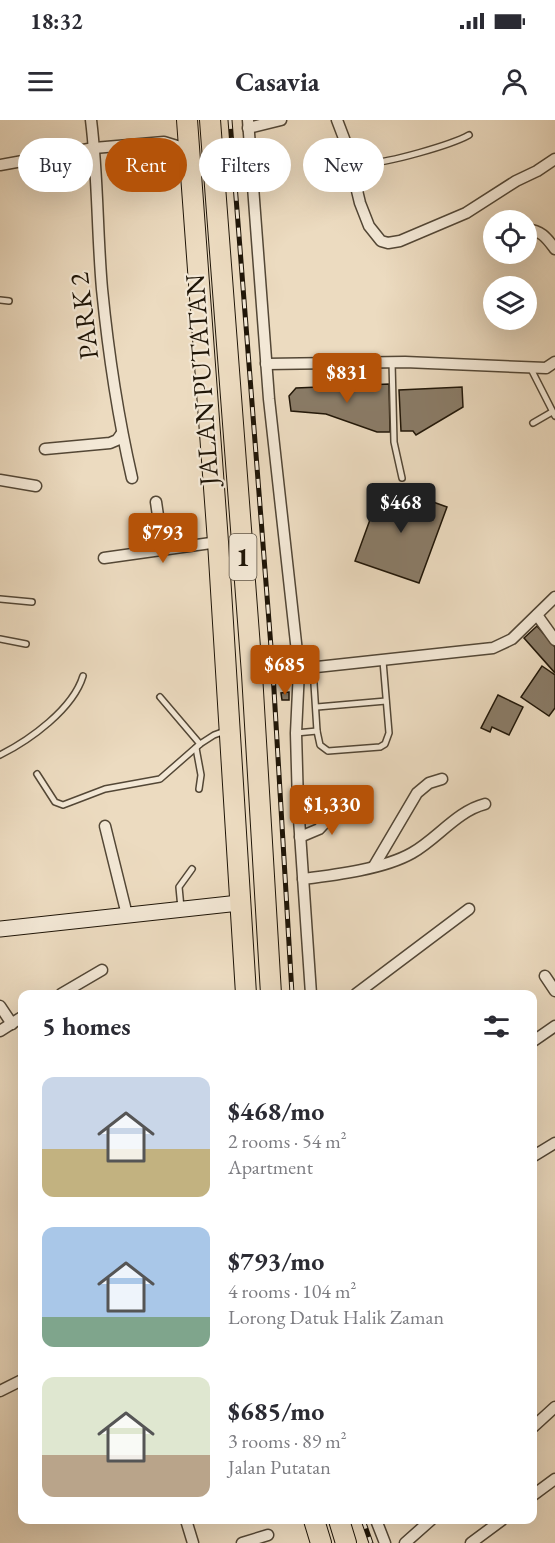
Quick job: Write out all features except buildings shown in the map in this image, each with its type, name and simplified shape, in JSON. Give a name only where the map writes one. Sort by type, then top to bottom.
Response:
[{"type":"highway","name":"JALAN PUTATAN","points":[[210,120],[252,674],[271,990]]},
{"type":"highway","name":"JALAN PUTATAN","points":[[187,123],[218,542],[246,990]]},
{"type":"highway","points":[[223,623],[248,620]]},
{"type":"highway","points":[[240,909],[265,912]]},
{"type":"highway","points":[[315,1524],[321,1543]]},
{"type":"highway","points":[[340,1524],[346,1543]]},
{"type":"street","name":"PARK 2","points":[[91,120],[102,288],[122,433],[132,478]]},
{"type":"street","points":[[281,120],[252,123],[266,364],[298,670],[296,733],[300,837],[311,990]]},
{"type":"street","points":[[336,120],[344,138]]},
{"type":"street","points":[[172,138],[178,135],[187,123]]},
{"type":"street","points":[[0,165],[105,147]]},
{"type":"street","points":[[357,192],[369,226],[381,241],[388,243],[400,241],[466,213],[555,159]]},
{"type":"street","points":[[537,231],[546,236],[555,249]]},
{"type":"street","points":[[266,364],[392,362],[546,368],[555,362]]},
{"type":"street","points":[[45,449],[110,443],[117,440],[122,433]]},
{"type":"street","points":[[0,480],[36,486]]},
{"type":"street","points":[[156,502],[163,550]]},
{"type":"street","points":[[104,558],[218,542]]},
{"type":"street","points":[[252,674],[494,648],[512,639],[543,606],[555,597]]},
{"type":"street","points":[[537,615],[555,640]]},
{"type":"street","points":[[375,866],[417,793],[429,783],[442,779]]},
{"type":"street","points":[[303,879],[375,866],[412,853],[466,813],[485,804]]},
{"type":"street","points":[[300,837],[319,829],[331,816],[355,807]]},
{"type":"street","points":[[105,826],[127,915]]},
{"type":"street","points":[[0,929],[181,909],[240,909]]},
{"type":"street","points":[[361,990],[469,909]]},
{"type":"street","points":[[68,990],[102,970]]},
{"type":"street","points":[[545,976],[555,991]]},
{"type":"street","points":[[0,1005],[12,1024]]},
{"type":"street","points":[[0,1031],[18,1020]]},
{"type":"street","points":[[537,1039],[555,1026]]},
{"type":"street","points":[[537,1154],[555,1143]]},
{"type":"street","points":[[1,1388],[18,1382]]},
{"type":"street","points":[[537,1423],[555,1407]]},
{"type":"street","points":[[537,1492],[555,1479]]},
{"type":"street","points":[[187,1524],[193,1543]]},
{"type":"street","points":[[377,1524],[385,1543]]},
{"type":"street","points":[[405,1543],[426,1524]]},
{"type":"street","points":[[472,1543],[497,1524]]},
{"type":"street","points":[[242,1543],[268,1535]]},
{"type":"lane","points":[[384,160],[444,145],[469,135]]},
{"type":"lane","points":[[0,300],[9,301]]},
{"type":"lane","points":[[392,362],[394,442],[402,478]]},
{"type":"lane","points":[[529,366],[554,414],[533,423]]},
{"type":"lane","points":[[0,599],[32,602]]},
{"type":"lane","points":[[0,639],[26,644]]},
{"type":"lane","points":[[313,668],[320,745],[328,751],[380,747],[385,744],[389,733],[383,661]]},
{"type":"lane","points":[[0,755],[24,741],[50,721],[73,695],[83,676]]},
{"type":"lane","points":[[160,697],[198,746],[201,775],[199,789]]},
{"type":"lane","points":[[317,707],[387,701]]},
{"type":"lane","points":[[38,774],[55,802],[63,805],[105,789],[160,779],[198,746],[214,735],[230,729]]},
{"type":"lane","points":[[296,733],[317,731]]},
{"type":"lane","points":[[181,909],[179,887],[192,869]]},
{"type":"railway","points":[[230,120],[273,673],[292,990]]},
{"type":"railway","points":[[364,1524],[371,1543]]}]
